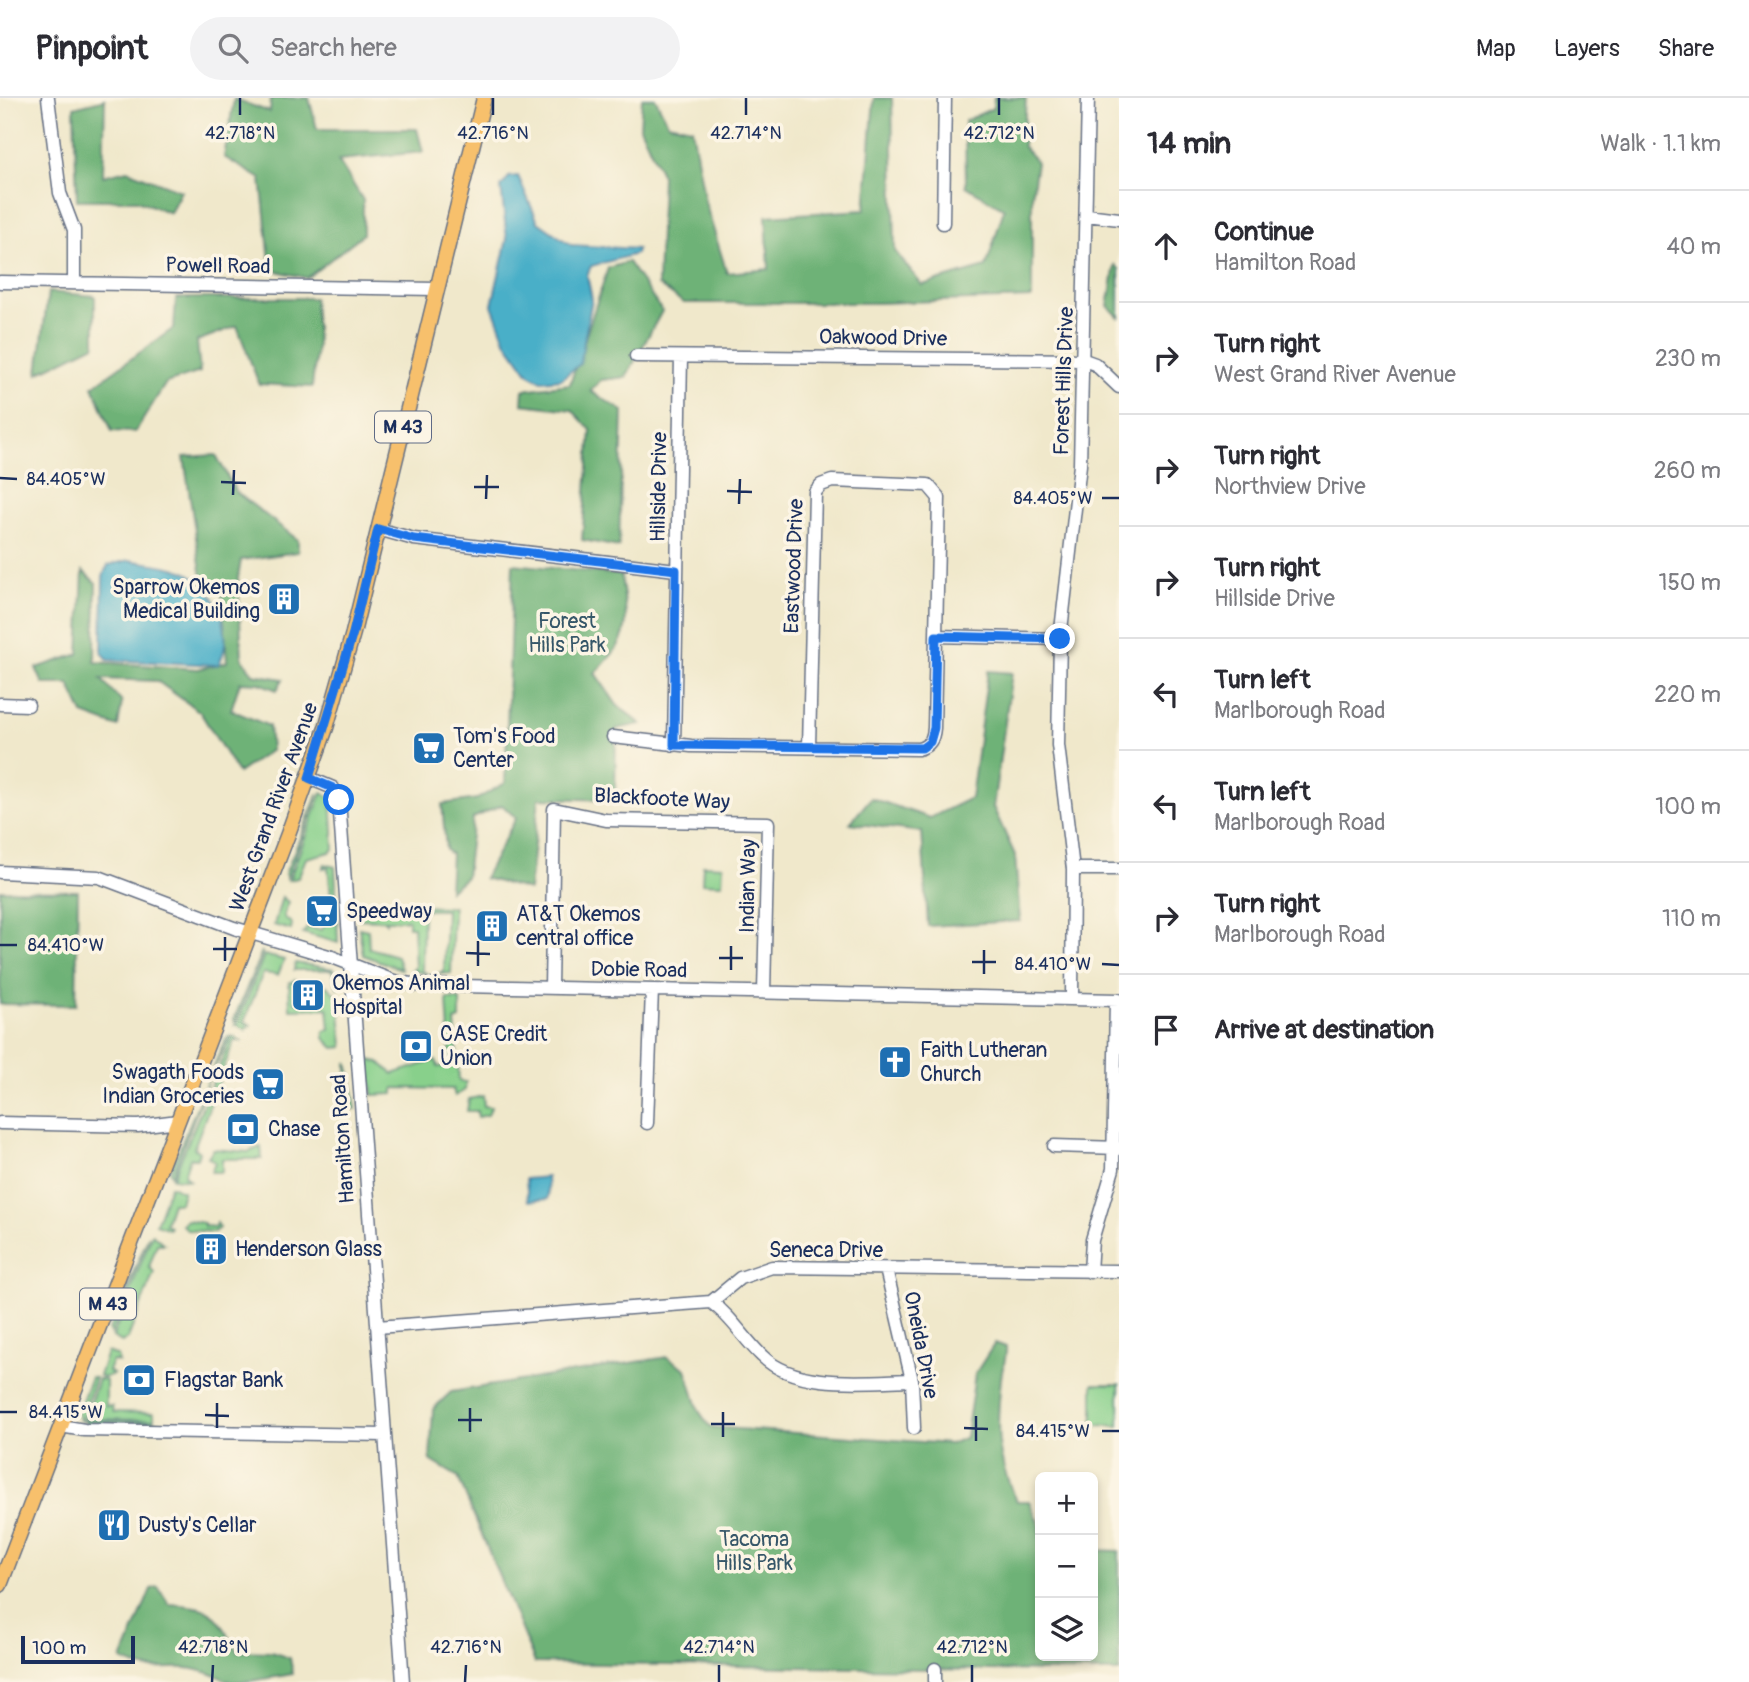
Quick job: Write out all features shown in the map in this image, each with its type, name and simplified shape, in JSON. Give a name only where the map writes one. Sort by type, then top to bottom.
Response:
[{"type":"main road","name":"West Grand River Avenue","points":[[0,1585],[309,778],[350,646],[484,98]]},
{"type":"street","points":[[48,98],[60,193],[74,229],[74,283]]},
{"type":"street","points":[[943,223],[945,98]]},
{"type":"street","name":"Forest Hills Drive","points":[[1072,999],[1073,869],[1058,764],[1060,639],[1080,465],[1088,98]]},
{"type":"street","points":[[1087,215],[1119,219]]},
{"type":"street","name":"Powell Road","points":[[0,282],[436,289]]},
{"type":"street","name":"Oakwood Drive","points":[[636,356],[1084,360]]},
{"type":"street","name":"Hillside Drive","points":[[674,745],[681,357]]},
{"type":"street","points":[[1084,360],[1095,364],[1119,387]]},
{"type":"street","name":"Eastwood Drive","points":[[809,747],[813,507],[815,492],[821,485],[832,481],[919,483],[936,491],[936,636]]},
{"type":"street","points":[[378,529],[414,539],[676,570]]},
{"type":"street","points":[[613,737],[674,745],[918,749],[930,742],[935,721],[936,636],[1060,639]]},
{"type":"street","points":[[0,704],[28,705]]},
{"type":"street","name":"Hamilton Road","points":[[309,778],[331,787],[339,797],[403,1682]]},
{"type":"street","name":"Blackfoote Way","points":[[551,988],[555,808],[606,820],[768,823]]},
{"type":"street","name":"Indian Way","points":[[764,992],[768,823]]},
{"type":"street","points":[[1073,869],[1119,869]]},
{"type":"street","name":"Dobie Road","points":[[0,872],[99,877],[250,933],[394,981],[416,985],[1118,1000]]},
{"type":"street","points":[[647,1123],[652,990]]},
{"type":"street","points":[[1090,1272],[1092,1240],[1108,1191],[1116,1147],[1118,1000]]},
{"type":"street","points":[[0,1123],[138,1126],[178,1121]]},
{"type":"street","points":[[1054,1146],[1116,1147]]},
{"type":"street","name":"Seneca Drive","points":[[711,1301],[740,1278],[772,1267],[1119,1271]]},
{"type":"street","name":"Oneida Drive","points":[[886,1269],[912,1380],[914,1428]]},
{"type":"street","points":[[376,1327],[711,1301],[732,1319],[760,1354],[790,1374],[814,1379],[912,1380]]},
{"type":"street","points":[[61,1426],[84,1430],[385,1435]]},
{"type":"green space","points":[[271,98],[309,98],[317,129],[417,129],[423,152],[338,160],[363,200],[363,234],[307,278],[271,270],[261,179],[224,157],[234,99],[270,112]]},
{"type":"green space","points":[[642,98],[655,98],[668,123],[692,128],[705,202],[727,273],[769,269],[766,216],[865,210],[874,98],[892,98],[895,251],[922,285],[986,267],[1004,209],[966,186],[965,121],[993,108],[994,98],[1026,98],[1023,146],[1037,162],[1032,196],[1032,298],[876,303],[684,303],[658,285],[662,176],[640,127]]},
{"type":"green space","points":[[105,99],[103,176],[127,170],[181,191],[170,213],[137,200],[77,200],[74,107]]},
{"type":"green space","points":[[628,262],[662,311],[626,377],[601,380],[590,391],[623,411],[619,547],[582,540],[591,430],[572,410],[522,404],[523,390],[570,384],[608,268]]},
{"type":"green space","points":[[1115,265],[1119,269],[1119,317],[1108,306]]},
{"type":"green space","points":[[48,292],[95,296],[95,345],[38,373]]},
{"type":"green space","points":[[176,298],[314,298],[317,345],[312,387],[259,384],[237,326],[197,341],[200,372],[166,383],[135,432],[112,431],[93,386],[174,328]]},
{"type":"green space","points":[[216,455],[236,492],[298,540],[298,552],[241,560],[238,578],[242,658],[253,674],[283,679],[277,690],[259,683],[240,682],[231,710],[269,726],[271,750],[238,773],[200,712],[157,681],[101,679],[122,702],[118,727],[83,714],[69,684],[43,684],[36,668],[79,654],[83,571],[96,583],[95,662],[198,669],[227,662],[222,594],[202,578],[184,457]]},
{"type":"green space","name":"Forest Hills Park","points":[[513,564],[621,575],[625,629],[616,649],[595,673],[617,705],[641,724],[616,729],[615,800],[539,798],[529,890],[484,878],[516,818],[502,805],[473,818],[466,877],[449,891],[451,854],[446,850],[442,804],[477,799],[505,783]]},
{"type":"green space","points":[[988,671],[1012,673],[993,807],[1015,855],[1020,921],[928,926],[922,832],[850,823],[871,798],[930,818],[971,798]]},
{"type":"green space","points":[[322,793],[331,798],[334,848],[330,852],[306,858],[298,878],[289,880]]},
{"type":"green space","points":[[318,795],[287,878],[285,874]]},
{"type":"green space","points":[[325,864],[335,867],[338,943],[303,933],[307,928],[322,930],[332,916],[328,914],[334,897],[331,896],[328,867],[323,868]]},
{"type":"green space","points":[[703,865],[723,866],[722,884],[702,883]]},
{"type":"green space","points":[[0,890],[78,891],[76,1005],[0,1004]]},
{"type":"green space","points":[[282,897],[288,902],[284,917],[292,924],[291,930],[274,925]]},
{"type":"green space","points":[[357,905],[453,907],[451,973],[438,974],[444,971],[446,910],[423,910],[422,971],[428,974],[412,970],[415,967],[413,926],[408,926],[408,920],[386,922],[358,919]]},
{"type":"green space","points":[[359,928],[368,930],[369,948],[397,956],[401,969],[363,955]]},
{"type":"green space","points":[[262,953],[235,1024],[234,1019]]},
{"type":"green space","points":[[264,955],[284,960],[278,975],[263,973],[244,1022],[251,1025],[245,1029],[237,1026]]},
{"type":"green space","points":[[295,963],[334,969],[338,990],[332,970],[294,970]]},
{"type":"green space","points":[[295,980],[299,988],[295,988],[295,1002],[321,1002],[321,988],[327,986],[339,998],[343,1047],[334,1048],[324,1038],[324,1031],[330,1029],[328,1008],[290,1009],[289,983]]},
{"type":"green space","points":[[447,999],[460,1000],[460,1019],[455,1021],[459,1081],[466,1082],[465,1090],[455,1096],[453,1089],[394,1088],[394,1094],[373,1095],[369,1060],[379,1062],[393,1074],[436,1060],[438,1067],[451,1066]]},
{"type":"green space","points":[[230,1036],[209,1077],[225,1040]]},
{"type":"green space","points":[[232,1036],[241,1041],[234,1041],[194,1148],[199,1152],[197,1158],[190,1158],[184,1175],[189,1180],[173,1178]]},
{"type":"green space","points":[[347,1062],[349,1067],[356,1109],[348,1109]]},
{"type":"green space","points":[[209,1079],[172,1176],[170,1171]]},
{"type":"green space","points":[[483,1096],[484,1106],[491,1107],[488,1115],[478,1117],[477,1111],[467,1111],[469,1099]]},
{"type":"green space","points":[[261,1147],[262,1159],[222,1159],[222,1172],[211,1172],[215,1162],[208,1157],[213,1149],[248,1152]]},
{"type":"green space","points":[[170,1186],[183,1191],[180,1203],[172,1203],[165,1224],[170,1226],[169,1229],[156,1224]]},
{"type":"green space","points":[[186,1220],[204,1223],[204,1226],[215,1227],[216,1223],[219,1228],[214,1232],[187,1230],[182,1225]]},
{"type":"green space","points":[[152,1234],[164,1244],[157,1244],[149,1267],[154,1272],[128,1338],[122,1342],[113,1337]]},
{"type":"green space","points":[[149,1235],[111,1335],[109,1330]]},
{"type":"green space","name":"Tacoma Hills Park","points":[[995,1343],[1006,1347],[998,1412],[999,1442],[1005,1470],[1017,1501],[1029,1501],[1035,1515],[1035,1661],[1098,1661],[1098,1550],[1119,1551],[1119,1672],[535,1663],[458,1477],[430,1460],[433,1409],[451,1392],[667,1357],[686,1369],[699,1411],[710,1427],[951,1444],[966,1437],[975,1374]]},
{"type":"green space","points":[[107,1352],[117,1356],[119,1362],[112,1361],[108,1371],[113,1374],[103,1378],[99,1376]]},
{"type":"green space","points":[[91,1377],[95,1378],[81,1422],[77,1413]]},
{"type":"green space","points":[[98,1379],[106,1381],[106,1406],[112,1406],[113,1412],[154,1413],[154,1420],[85,1419]]},
{"type":"green space","points":[[1093,1384],[1119,1384],[1119,1426],[1093,1425]]},
{"type":"green space","points":[[84,1421],[158,1422],[154,1425],[86,1424]]},
{"type":"green space","points":[[158,1587],[169,1604],[197,1607],[212,1614],[238,1651],[271,1652],[290,1658],[293,1674],[233,1682],[193,1669],[148,1669],[122,1660],[151,1589]]},
{"type":"water","points":[[518,176],[538,222],[571,245],[637,249],[636,254],[591,266],[587,275],[592,299],[580,364],[561,379],[542,381],[529,374],[505,340],[492,305],[507,239],[501,187],[509,177]]},
{"type":"water","points":[[130,560],[183,571],[199,581],[208,591],[216,602],[224,628],[223,654],[218,665],[108,660],[102,652],[103,576],[108,565]]},
{"type":"water","points":[[547,1177],[548,1199],[528,1201],[526,1179]]},
{"type":"place","name":"Sparrow Okemos Medical Building","points":[[284,599]]},
{"type":"place","name":"Tom's Food Center","points":[[429,748]]},
{"type":"place","name":"Speedway","points":[[322,911]]},
{"type":"place","name":"AT&T Okemos central office","points":[[492,926]]},
{"type":"place","name":"Okemos Animal Hospital","points":[[308,995]]},
{"type":"place","name":"CASE Credit Union","points":[[416,1046]]},
{"type":"place","name":"Faith Lutheran Church","points":[[895,1062]]},
{"type":"place","name":"Swagath Foods Indian Groceries","points":[[268,1084]]},
{"type":"place","name":"Chase","points":[[243,1129]]},
{"type":"place","name":"Henderson Glass","points":[[211,1249]]},
{"type":"place","name":"Flagstar Bank","points":[[139,1380]]},
{"type":"place","name":"Dusty's Cellar","points":[[114,1525]]},
{"type":"route","points":[[339,800],[333,788],[309,778],[353,633],[378,529],[414,539],[676,570],[674,745],[922,748],[933,738],[936,636],[1060,639]]}]
